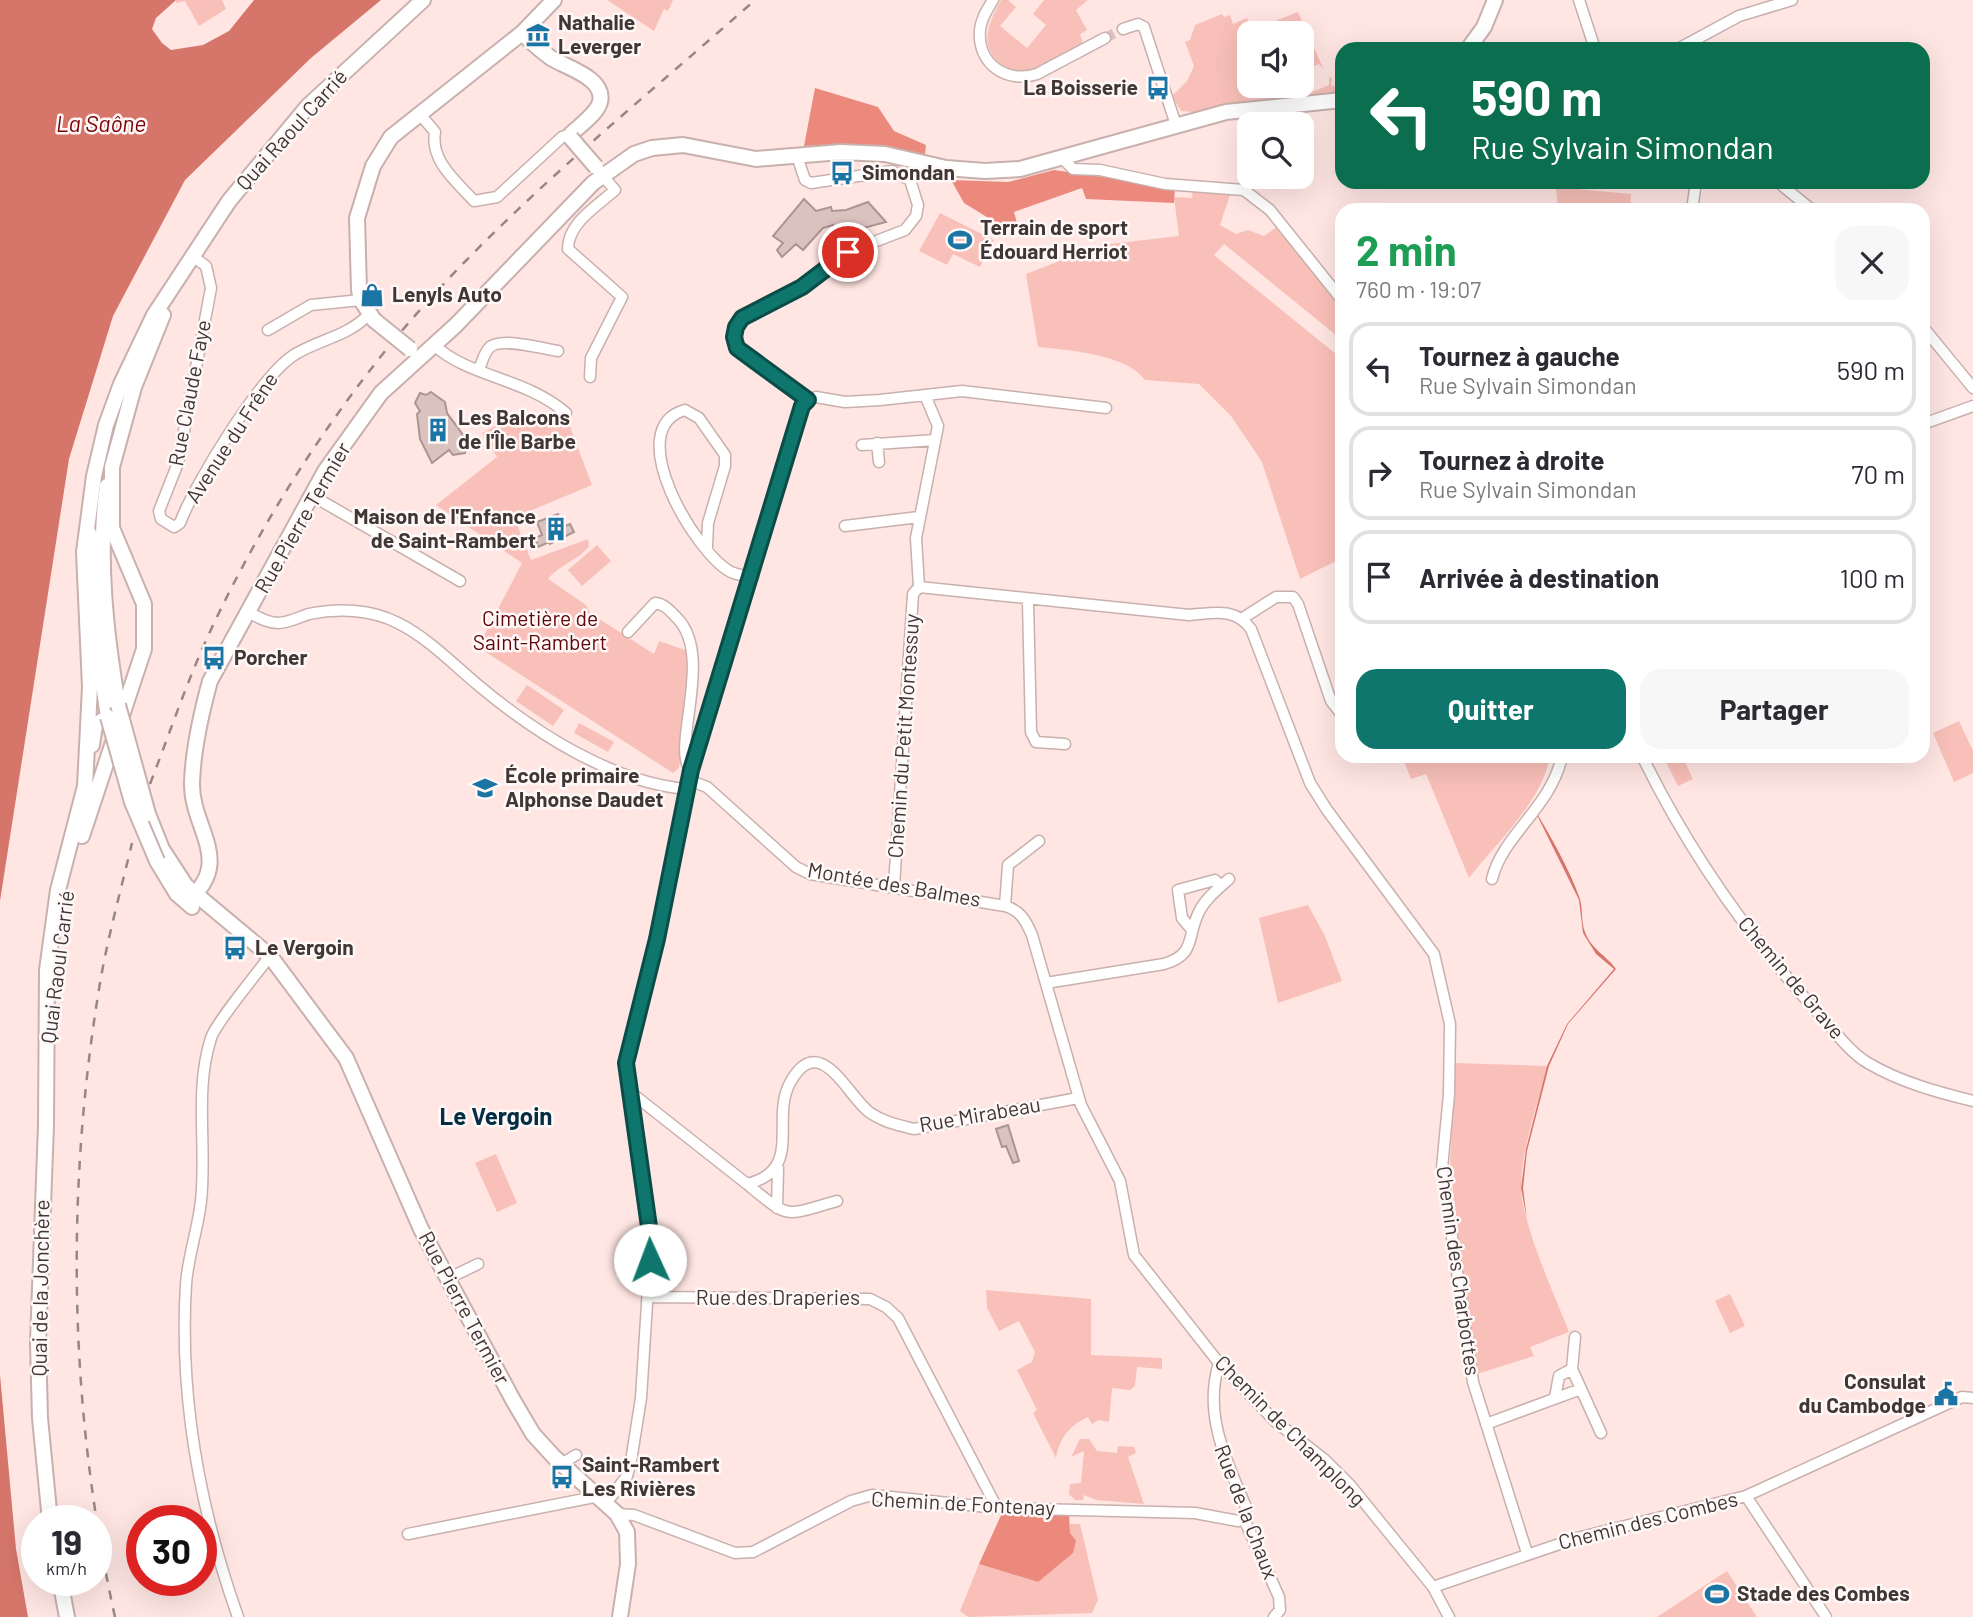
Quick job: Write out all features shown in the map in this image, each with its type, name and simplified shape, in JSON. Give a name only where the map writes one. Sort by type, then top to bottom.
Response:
[{"type":"street","name":"Quai Raoul Carrié","points":[[47,1054],[47,971],[58,890],[85,786],[90,687],[84,588],[88,518],[106,425],[121,384],[154,315],[229,201],[308,106],[423,0]]},
{"type":"street","points":[[415,353],[372,317],[361,300],[357,218],[367,181],[391,137],[522,33],[554,0]]},
{"type":"street","points":[[993,0],[982,21],[981,44],[991,65],[1000,72],[1025,78],[1105,38]]},
{"type":"street","points":[[1473,42],[1484,27],[1495,0]]},
{"type":"street","points":[[1579,0],[1593,42]]},
{"type":"street","points":[[1691,42],[1739,16],[1792,0]]},
{"type":"street","points":[[1123,29],[1138,24],[1144,27],[1176,125]]},
{"type":"street","points":[[419,113],[435,132],[433,147],[447,172],[474,201],[497,197],[562,137],[571,136],[600,103],[598,89],[585,76],[552,59],[522,33]]},
{"type":"street","name":"Rue Pierre Termier","points":[[186,894],[208,876],[208,843],[195,808],[192,783],[201,714],[210,681],[311,495],[381,393],[415,353],[434,345],[599,171],[634,154],[670,145],[756,159],[841,152],[884,154],[946,168],[984,171],[1020,169],[1226,112],[1335,101]]},
{"type":"street","points":[[571,136],[615,190],[573,227],[568,236],[568,249],[622,297],[591,358],[590,377]]},
{"type":"street","points":[[797,156],[805,180],[811,183],[892,171],[910,180],[918,205],[916,216],[905,230],[848,252],[802,287],[742,318],[736,327],[734,337],[737,348],[808,400]]},
{"type":"street","points":[[1062,158],[1073,169],[1100,170],[1165,184],[1244,190],[1270,209],[1335,291]]},
{"type":"street","points":[[1786,189],[1804,203]]},
{"type":"street","name":"Rue Claude Faye","points":[[174,527],[166,524],[159,511],[178,463],[211,288],[206,266],[192,256]]},
{"type":"street","name":"Quai Raoul Carrié","points":[[47,1054],[57,942],[69,880],[144,649],[144,604],[113,528],[112,467],[134,387],[180,276]]},
{"type":"street","points":[[268,330],[311,305],[361,300]]},
{"type":"street","name":"Avenue du Frêne","points":[[174,527],[180,523],[206,472],[277,368],[296,354],[348,332],[372,317]]},
{"type":"street","points":[[1930,336],[1973,388]]},
{"type":"street","points":[[480,369],[488,349],[495,344],[505,342],[558,351]]},
{"type":"street","points":[[434,345],[454,358],[540,393],[566,413]]},
{"type":"street","points":[[408,1534],[604,1499],[627,1476],[641,1398],[651,1241],[626,1063],[657,939],[688,780],[802,406],[816,397],[845,402],[977,392],[1106,408]]},
{"type":"street","name":"Chemin du Petit Montessuy","points":[[894,886],[913,594],[919,587],[919,517],[938,426],[925,395]]},
{"type":"street","points":[[1930,421],[1973,406]]},
{"type":"street","points":[[707,547],[708,523],[726,466],[725,455],[699,418],[685,410],[669,419],[661,436],[663,469],[668,490],[702,545],[731,572],[752,577]]},
{"type":"street","points":[[862,445],[934,440]]},
{"type":"street","points":[[877,443],[879,462]]},
{"type":"street","name":"Rue Pierre Termier","points":[[112,467],[104,509],[110,659],[125,741],[160,855]]},
{"type":"street","points":[[311,495],[460,580]]},
{"type":"street","points":[[845,526],[919,517]]},
{"type":"street","name":"Rue Pierre Termier","points":[[88,518],[99,657],[108,717],[132,802],[160,855],[186,894],[267,960],[346,1058],[421,1229],[533,1434],[561,1464],[604,1499],[627,1532],[628,1564],[620,1617]]},
{"type":"street","points":[[104,555],[114,553],[124,558]]},
{"type":"street","name":"Rue Pierre Termier","points":[[95,589],[96,563],[104,555]]},
{"type":"street","points":[[919,587],[1028,601],[1189,615],[1224,612],[1242,618],[1276,597],[1293,597],[1298,604],[1335,706]]},
{"type":"street","points":[[649,594],[655,604],[667,608],[688,628],[692,646],[692,694],[684,758],[688,780]]},
{"type":"street","points":[[1028,601],[1031,732],[1036,742],[1065,744]]},
{"type":"street","points":[[628,632],[655,604]]},
{"type":"street","name":"Montée des Balmes","points":[[248,612],[280,623],[307,615],[348,610],[376,614],[397,622],[416,633],[515,717],[547,739],[632,775],[688,780],[707,787],[796,867],[810,874],[1014,908],[1025,919],[1079,1098],[1091,1128]]},
{"type":"street","name":"Chemin des Charbottes","points":[[1242,618],[1251,629],[1310,783],[1434,954],[1441,975],[1450,1024],[1449,1094],[1442,1168],[1473,1382],[1527,1553]]},
{"type":"street","points":[[85,786],[95,725],[108,717]]},
{"type":"street","name":"Rue Pierre Termier","points":[[108,717],[114,719],[125,741]]},
{"type":"street","points":[[1492,878],[1496,863],[1550,792],[1560,763]]},
{"type":"street","name":"Chemin de Grave","points":[[1646,763],[1676,824],[1707,872],[1777,968],[1848,1045],[1866,1062],[1895,1077],[1973,1101]]},
{"type":"street","name":"Montée des Balmes","points":[[1005,906],[1008,865],[1038,841]]},
{"type":"street","points":[[1046,983],[1173,961],[1187,950],[1199,911],[1225,883],[1215,880],[1178,890],[1182,918],[1192,930]]},
{"type":"street","points":[[237,1617],[209,1531],[199,1487],[187,1387],[186,1283],[201,1200],[201,1118],[205,1065],[212,1034],[267,960]]},
{"type":"street","name":"Quai de la Jonchère","points":[[47,1054],[38,1342],[40,1418],[48,1505]]},
{"type":"street","name":"Rue Mirabeau","points":[[777,1208],[778,1168],[788,1085],[798,1070],[813,1063],[831,1067],[868,1111],[891,1124],[914,1129],[1079,1098]]},
{"type":"street","points":[[629,1091],[777,1208],[790,1214],[837,1201]]},
{"type":"street","name":"Chemin de Champlong","points":[[1091,1128],[1120,1181],[1134,1255],[1219,1363],[1275,1420],[1325,1460],[1350,1485],[1433,1587],[1449,1617]]},
{"type":"street","points":[[747,1184],[765,1180],[778,1168]]},
{"type":"street","points":[[449,1278],[479,1265]]},
{"type":"street","name":"Rue des Draperies","points":[[648,1297],[870,1298],[886,1307],[898,1318],[997,1508]]},
{"type":"street","points":[[1575,1336],[1572,1369],[1601,1433]]},
{"type":"street","name":"Rue de la Chaux","points":[[1219,1363],[1214,1380],[1217,1433],[1246,1507],[1244,1519],[1279,1597],[1280,1610],[1274,1617]]},
{"type":"street","points":[[1555,1398],[1559,1376],[1572,1369]]},
{"type":"street","points":[[1486,1424],[1581,1389]]},
{"type":"street","name":"Chemin des Combes","points":[[1433,1587],[1527,1553],[1746,1496],[1962,1397],[1973,1398]]},
{"type":"street","points":[[561,1464],[576,1455]]},
{"type":"street","name":"Chemin de Fontenay","points":[[617,1514],[634,1515],[735,1553],[753,1552],[852,1501],[872,1495],[997,1508],[1195,1513],[1238,1521],[1244,1519]]},
{"type":"street","points":[[1746,1496],[1826,1617]]},
{"type":"street","points":[[63,1596],[67,1617]]},
{"type":"green space","points":[[176,0],[222,0],[226,9],[199,26],[185,1],[176,3]]},
{"type":"green space","points":[[607,0],[673,0],[668,11],[664,9],[654,31]]},
{"type":"green space","points":[[1001,0],[1008,0],[1016,7],[1000,26],[1027,48],[1046,25],[1033,14],[1044,0],[1088,0],[1076,10],[1087,30],[1080,34],[1083,43],[1035,69],[1019,71],[1004,66],[992,55],[987,40],[990,23]]},
{"type":"green space","points":[[1298,12],[1302,21],[1275,21]]},
{"type":"green space","points":[[1222,14],[1224,17],[1230,15],[1233,24],[1237,22],[1237,98],[1291,98],[1193,112],[1181,111],[1172,96],[1187,81],[1194,66],[1185,42],[1190,40],[1195,25]]},
{"type":"green space","points":[[1314,48],[1324,70],[1319,64],[1314,66]]},
{"type":"green space","points":[[1329,77],[1332,78],[1331,85],[1335,86],[1335,92],[1314,95],[1314,91],[1329,85]]},
{"type":"green space","points":[[1193,188],[1231,192],[1220,225],[1236,234],[1248,230],[1264,236],[1277,227],[1335,297],[1335,334],[1224,244],[1214,255],[1335,353],[1335,562],[1300,579],[1262,462],[1231,416],[1199,384],[1145,380],[1136,371],[1111,359],[1038,347],[1026,274],[1101,245],[1179,236],[1174,197],[1192,198]]},
{"type":"green space","points":[[1556,189],[1631,194],[1630,203],[1557,203]]},
{"type":"green space","name":"Terrain de sport Édouard Herriot","points":[[940,213],[994,240],[980,267],[953,254],[947,265],[919,251]]},
{"type":"green space","name":"Cimetière de Saint-Rambert","points":[[513,416],[560,418],[569,424],[592,485],[525,513],[528,523],[518,527],[531,560],[588,539],[589,546],[585,551],[548,579],[586,605],[590,613],[654,654],[659,641],[688,651],[688,710],[679,768],[673,773],[478,647],[522,563],[436,505],[497,457],[482,433]]},
{"type":"green space","points":[[597,545],[611,561],[582,586],[568,570]]},
{"type":"green space","points":[[527,685],[564,710],[553,726],[516,701]]},
{"type":"green space","points":[[1959,721],[1973,751],[1973,773],[1954,782],[1933,733]]},
{"type":"green space","points":[[579,723],[614,742],[608,752],[574,733]]},
{"type":"green space","points":[[1405,763],[1548,763],[1538,789],[1528,805],[1469,878],[1426,774],[1411,779]]},
{"type":"green space","points":[[1666,763],[1685,763],[1693,779],[1678,786]]},
{"type":"green space","points":[[1308,905],[1325,936],[1342,981],[1278,1003],[1259,918]]},
{"type":"green space","points":[[1455,1063],[1547,1066],[1527,1140],[1522,1171],[1522,1201],[1532,1239],[1569,1332],[1530,1347],[1534,1356],[1474,1375],[1450,1165]]},
{"type":"green space","points":[[496,1154],[517,1203],[497,1212],[475,1163]]},
{"type":"green space","points":[[986,1290],[1091,1299],[1091,1355],[1162,1358],[1162,1369],[1137,1367],[1135,1386],[1130,1390],[1112,1388],[1109,1422],[1099,1420],[1092,1424],[1088,1417],[1076,1424],[1063,1438],[1056,1458],[1033,1413],[1037,1410],[1017,1370],[1032,1362],[1035,1352],[1019,1321],[999,1331],[987,1308]]},
{"type":"green space","points":[[1730,1294],[1745,1326],[1730,1333],[1715,1301]]},
{"type":"green space","points":[[1080,1439],[1089,1439],[1097,1451],[1117,1453],[1118,1446],[1134,1447],[1136,1453],[1128,1457],[1144,1504],[1096,1500],[1084,1495],[1083,1500],[1075,1500],[1069,1494],[1070,1484],[1081,1483],[1084,1451],[1071,1457]]},
{"type":"green space","points":[[1070,1524],[1080,1524],[1098,1600],[1092,1613],[968,1617],[960,1611],[979,1564],[1038,1582],[1070,1533]]},
{"type":"green space","name":"Stade des Combes","points":[[1727,1571],[1757,1617],[1657,1617]]},
{"type":"shaded area","points":[[815,88],[878,107],[894,131],[926,145],[925,154],[854,144],[804,146]]},
{"type":"shaded area","points":[[1054,170],[1175,187],[1174,203],[1086,199],[1082,188],[1014,212],[1017,223],[1003,227],[964,203],[951,180],[1008,182]]},
{"type":"shaded area","points":[[1002,1513],[1069,1514],[1070,1533],[1076,1541],[1073,1553],[1038,1582],[979,1564]]},
{"type":"water","name":"La Saône","points":[[0,0],[176,0],[156,18],[152,29],[171,50],[203,45],[229,31],[254,0],[381,0],[311,58],[185,180],[113,316],[69,459],[0,901]]},
{"type":"water","points":[[1533,807],[1576,887],[1588,938],[1616,969],[1568,1024],[1549,1066],[1527,1151],[1523,1188],[1527,1220],[1521,1188],[1526,1149],[1547,1066],[1567,1024],[1614,969],[1596,954],[1583,933],[1579,900]]},
{"type":"water","points":[[0,1375],[21,1596],[24,1596],[28,1617],[0,1617]]},
{"type":"building","points":[[804,199],[816,211],[831,207],[832,211],[846,210],[868,202],[886,222],[837,235],[833,225],[823,228],[803,250],[796,244],[782,257],[777,250],[783,243],[773,236]]},
{"type":"building","name":"Les Balcons de l'Île Barbe","points":[[431,392],[445,402],[447,413],[469,443],[465,453],[453,455],[449,450],[432,463],[420,439],[417,414],[420,411],[415,403],[420,393],[426,395]]},
{"type":"building","name":"Maison de l'Enfance de Saint-Rambert","points":[[558,514],[563,527],[570,524],[574,532],[538,547],[535,538],[542,535],[537,522]]},
{"type":"building","points":[[1008,1125],[1019,1161],[1013,1163],[1006,1146],[1002,1147],[996,1129]]},
{"type":"tunnel","points":[[1105,38],[1123,29]]},
{"type":"railway","points":[[150,784],[200,654],[227,597],[290,485],[363,379],[431,298],[519,208],[755,0]]},
{"type":"railway","points":[[115,1617],[88,1460],[77,1301],[77,1221],[81,1141],[100,983],[132,843]]},
{"type":"place","name":"Nathalie Leverger","points":[[538,35]]},
{"type":"place","name":"La Boisserie","points":[[1158,88]]},
{"type":"place","name":"Simondan","points":[[842,173]]},
{"type":"place","name":"Terrain de sport Édouard Herriot","points":[[960,240]]},
{"type":"place","name":"Lenyls Auto","points":[[372,295]]},
{"type":"place","name":"Les Balcons de l'Île Barbe","points":[[438,430]]},
{"type":"place","name":"Maison de l'Enfance de Saint-Rambert","points":[[556,529]]},
{"type":"place","name":"Porcher","points":[[214,658]]},
{"type":"place","name":"École primaire Alphonse Daudet","points":[[485,788]]},
{"type":"place","name":"Le Vergoin","points":[[235,948]]},
{"type":"place","name":"Consulat du Cambodge","points":[[1946,1394]]},
{"type":"place","name":"Saint-Rambert Les Rivières","points":[[562,1477]]},
{"type":"place","name":"Stade des Combes","points":[[1717,1594]]},
{"type":"district","name":"Le Vergoin","points":[[496,1117]]},
{"type":"route","points":[[650,1260],[651,1241],[626,1063],[657,939],[678,823],[691,770],[793,444],[802,406],[808,400],[737,348],[734,337],[742,318],[802,287],[848,252]]}]
